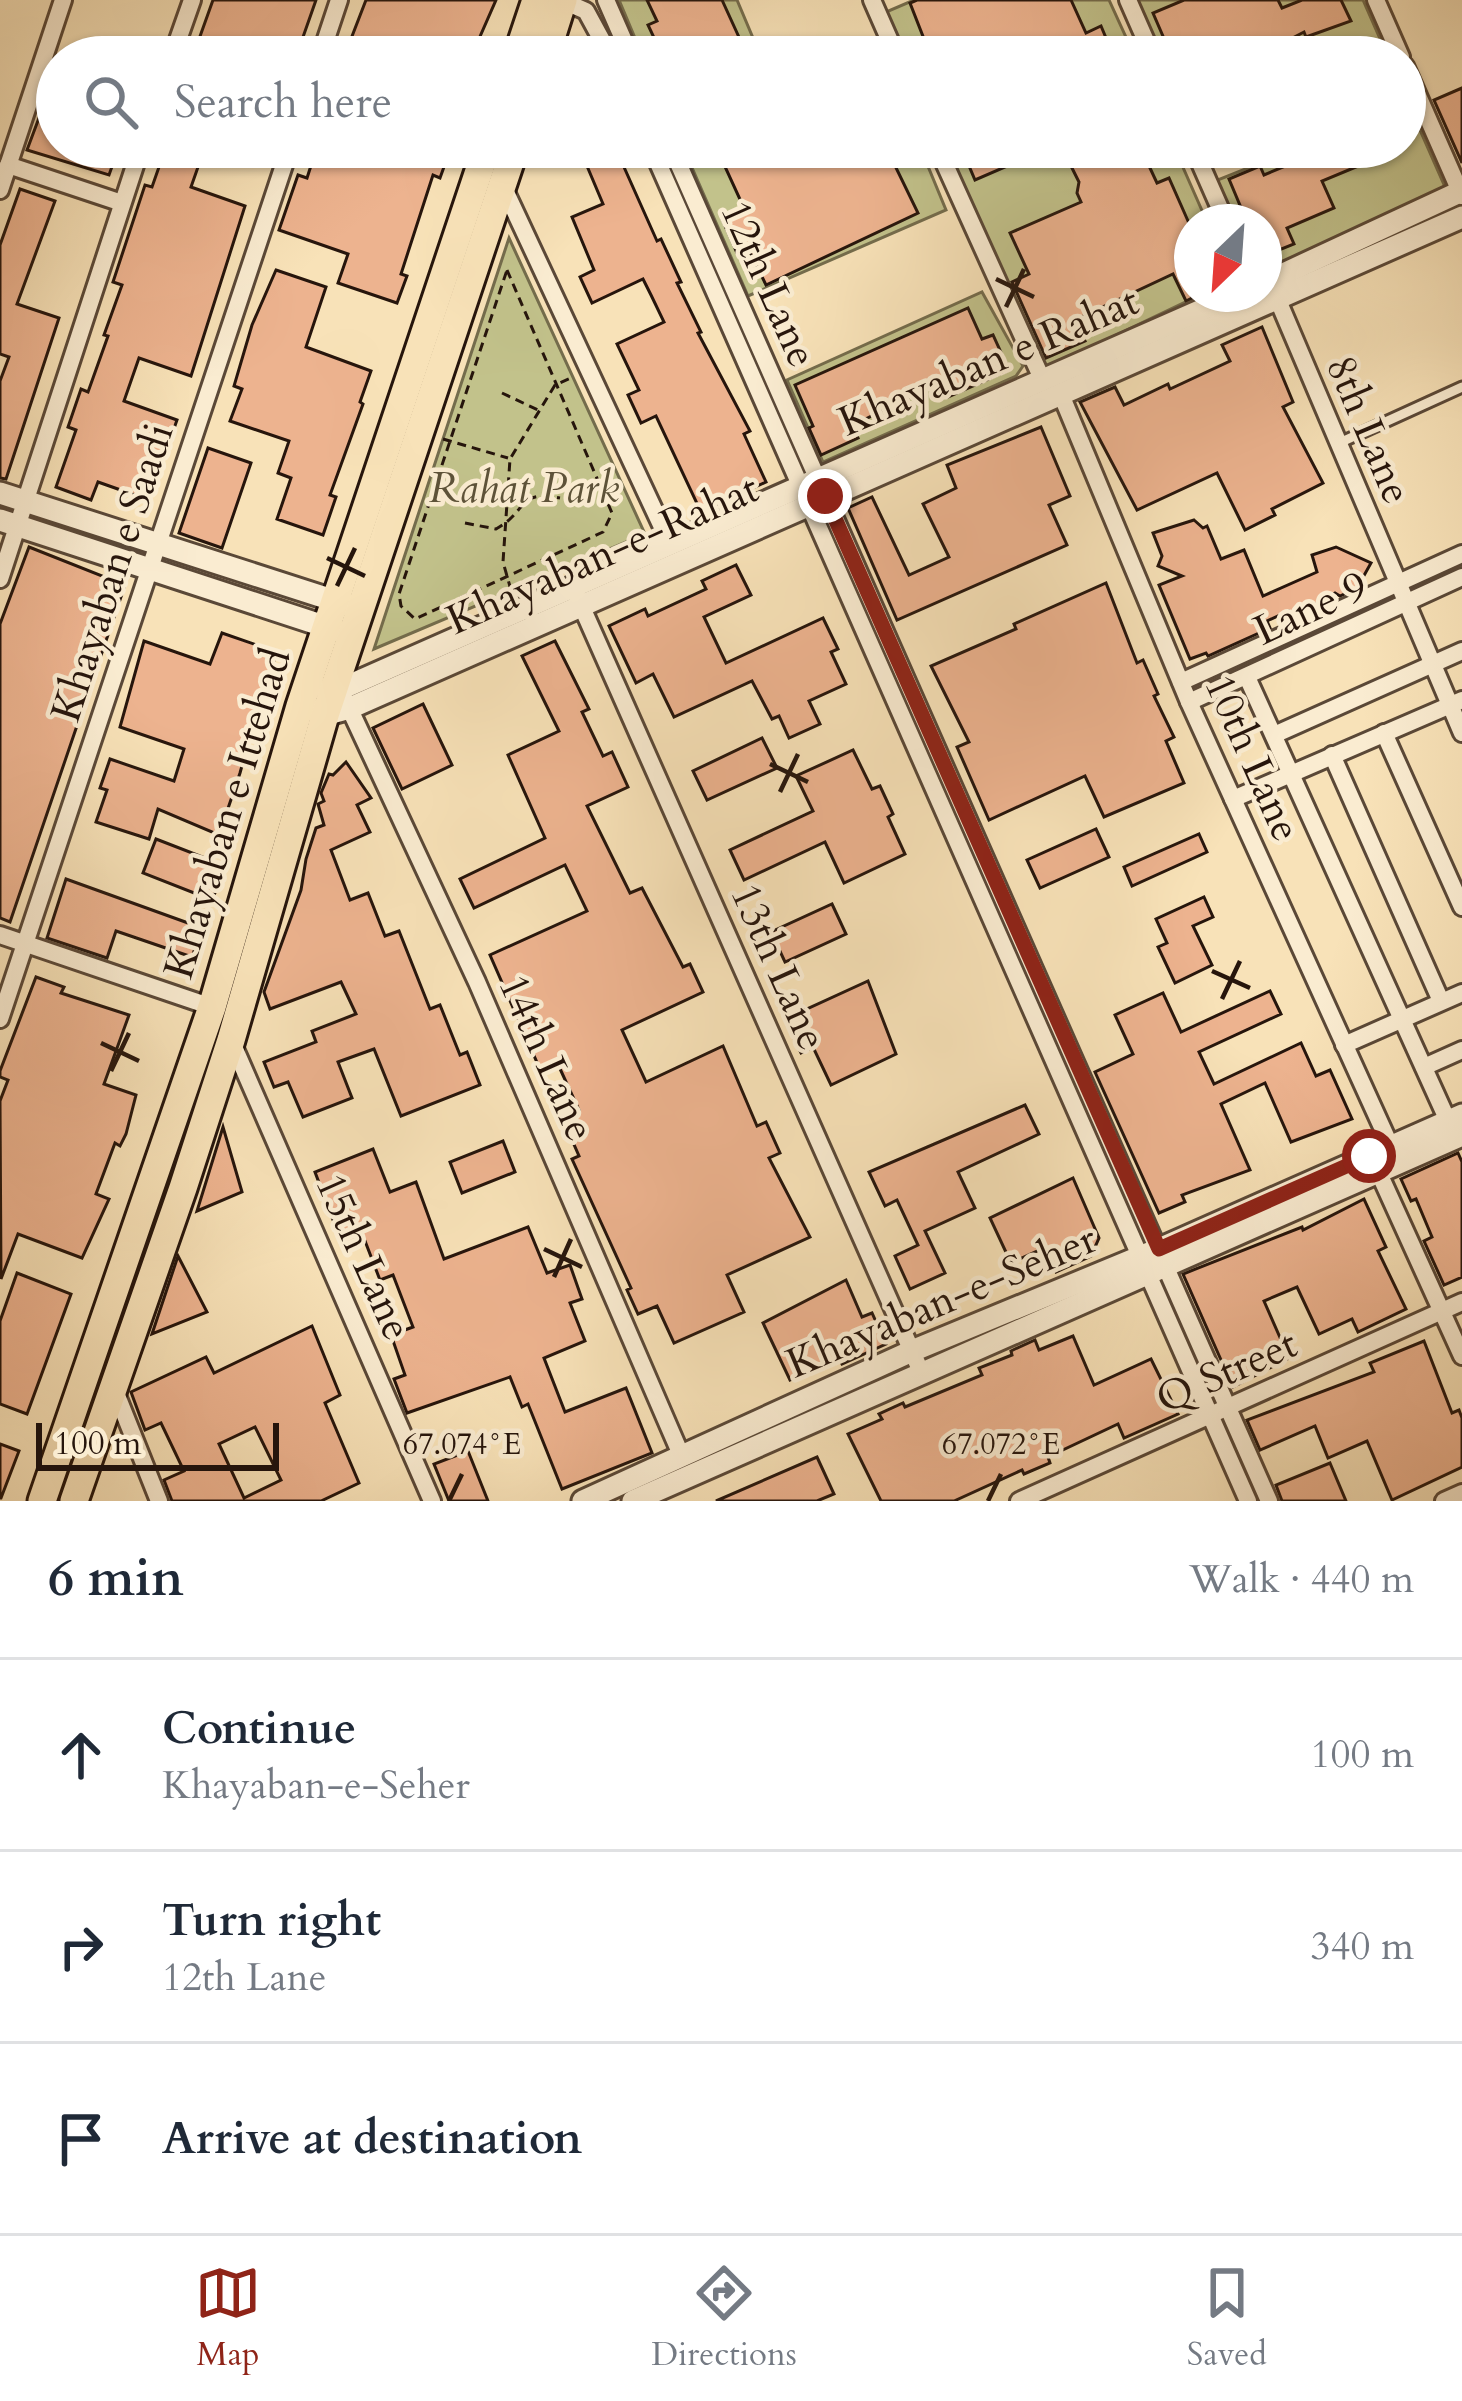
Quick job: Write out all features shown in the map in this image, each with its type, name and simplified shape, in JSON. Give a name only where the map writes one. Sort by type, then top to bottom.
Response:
[{"type":"main road","points":[[524,36],[536,0]]},
{"type":"main road","points":[[551,36],[563,0]]},
{"type":"main road","name":"Khayaban e Ittehad","points":[[74,1501],[231,1040],[326,699],[330,614],[480,168]]},
{"type":"main road","name":"Khayaban e Ittehad","points":[[42,1501],[212,1007],[358,622],[508,168]]},
{"type":"street","points":[[51,36],[63,0]]},
{"type":"street","points":[[179,36],[192,0]]},
{"type":"street","points":[[327,36],[339,0]]},
{"type":"street","points":[[563,0],[586,11],[600,36]]},
{"type":"street","points":[[606,0],[622,36]]},
{"type":"street","points":[[872,0],[888,36]]},
{"type":"street","points":[[1127,0],[1143,36]]},
{"type":"street","points":[[1376,0],[1392,36]]},
{"type":"street","points":[[0,190],[36,81]]},
{"type":"street","points":[[1282,284],[1461,193],[1426,114]]},
{"type":"street","points":[[8,165],[122,203]]},
{"type":"street","points":[[0,579],[9,523],[26,502],[134,168]]},
{"type":"street","name":"Khayaban e Saadi","points":[[0,1019],[283,168]]},
{"type":"street","name":"12th Lane","points":[[661,168],[813,490],[1154,1259],[1220,1413],[1248,1501]]},
{"type":"street","name":"12th Lane","points":[[680,168],[813,490]]},
{"type":"street","name":"10th Lane","points":[[947,168],[1052,386],[1189,703],[1391,1147]]},
{"type":"street","points":[[1202,168],[1218,204]]},
{"type":"street","points":[[502,184],[670,544]]},
{"type":"street","points":[[1282,286],[1462,218]]},
{"type":"street","name":"Khayaban e Rahat","points":[[326,699],[517,611],[577,596],[670,544],[813,490],[1052,386],[1202,312]]},
{"type":"street","points":[[1052,386],[1220,312]]},
{"type":"street","name":"8th Lane","points":[[1277,312],[1431,664],[1455,703],[1462,733]]},
{"type":"street","name":"Khayaban-e-Rahat","points":[[326,699],[577,596],[813,490]]},
{"type":"street","points":[[0,494],[159,544],[330,614]]},
{"type":"street","points":[[9,523],[151,569],[358,622]]},
{"type":"street","points":[[1181,682],[1462,554]]},
{"type":"street","name":"Lane 9","points":[[1189,703],[1462,577]]},
{"type":"street","name":"13th Lane","points":[[577,596],[922,1374]]},
{"type":"street","points":[[1274,735],[1462,650]]},
{"type":"street","points":[[1247,677],[1424,1067],[1457,1123]]},
{"type":"street","name":"14th Lane","points":[[326,699],[477,982],[682,1457]]},
{"type":"street","points":[[1233,799],[1455,703]]},
{"type":"street","points":[[1384,733],[1462,907]]},
{"type":"street","points":[[1332,755],[1441,1001]]},
{"type":"street","points":[[0,935],[212,1007]]},
{"type":"street","points":[[1344,1045],[1462,993]]},
{"type":"street","name":"15th Lane","points":[[231,1040],[432,1501]]},
{"type":"street","points":[[1424,1067],[1462,1050]]},
{"type":"street","name":"Khayaban-e-Seher","points":[[583,1501],[912,1351],[1378,1171],[1457,1123]]},
{"type":"street","name":"Khayaban-e-Seher","points":[[633,1501],[922,1374],[1391,1147],[1457,1123]]},
{"type":"street","points":[[1378,1171],[1462,1356]]},
{"type":"street","name":"Q Street","points":[[1019,1501],[1462,1302]]},
{"type":"street","points":[[114,1388],[159,1501]]},
{"type":"street","name":"12th Lane","points":[[1220,1413],[1269,1501]]},
{"type":"street","points":[[1444,1501],[1462,1493]]},
{"type":"lane","points":[[1337,444],[1462,387]]},
{"type":"path","points":[[507,270],[555,385],[613,513],[603,532],[415,619],[401,606],[399,594],[507,270]]},
{"type":"path","points":[[517,611],[503,562],[510,459],[555,385],[589,369]]},
{"type":"path","points":[[502,393],[539,411]]},
{"type":"path","points":[[421,432],[510,459]]},
{"type":"path","points":[[465,523],[496,529],[515,518],[526,499],[537,494],[560,498]]},
{"type":"green space","points":[[619,0],[737,0],[752,36],[634,36]]},
{"type":"green space","points":[[914,0],[1109,0],[1125,36],[897,36],[886,12]]},
{"type":"green space","points":[[1137,0],[1363,0],[1379,36],[1153,36]]},
{"type":"green space","points":[[1426,144],[1445,187],[1282,265],[1282,204],[1225,204],[1215,181],[1248,168],[1426,168]]},
{"type":"green space","points":[[692,168],[929,168],[946,210],[748,296]]},
{"type":"green space","points":[[955,168],[1183,168],[1199,204],[1174,204],[1174,307],[1045,369]]},
{"type":"green space","name":"Rahat Park","points":[[509,238],[645,534],[374,649]]},
{"type":"green space","points":[[982,292],[1023,366],[1016,376],[823,462],[787,380]]},
{"type":"building","points":[[213,0],[316,0],[303,36],[200,36]]},
{"type":"building","points":[[366,0],[496,0],[480,36],[352,36]]},
{"type":"building","points":[[647,0],[722,0],[738,36],[653,36],[648,25],[657,21]]},
{"type":"building","points":[[1071,0],[1086,33],[1101,26],[1105,36],[923,36],[910,3]]},
{"type":"building","points":[[1184,0],[1278,0],[1282,8],[1302,0],[1341,0],[1351,21],[1309,36],[1304,32],[1296,36],[1163,36],[1153,13]]},
{"type":"building","points":[[1462,88],[1462,163],[1434,100]]},
{"type":"building","points":[[36,126],[36,153],[27,150]]},
{"type":"building","points":[[159,168],[198,168],[191,187],[245,206],[191,376],[139,358],[124,401],[177,420],[149,500],[98,482],[91,500],[56,487],[76,430],[68,427],[81,389],[88,392],[108,336],[104,335],[122,285],[113,282],[145,185],[152,187]]},
{"type":"building","points":[[310,168],[444,168],[440,178],[433,175],[401,274],[407,276],[397,303],[338,283],[348,254],[279,230],[298,175],[307,178]]},
{"type":"building","points":[[588,168],[624,168],[681,282],[677,283],[698,333],[750,431],[744,434],[766,482],[701,512],[656,416],[641,423],[628,395],[639,390],[617,344],[664,322],[643,279],[592,303],[580,277],[594,270],[572,217],[603,204]]},
{"type":"building","points":[[726,168],[896,168],[918,213],[766,285],[748,248],[737,253],[722,219],[744,208]]},
{"type":"building","points":[[970,168],[1003,168],[975,180]]},
{"type":"building","points":[[1072,168],[1150,168],[1157,183],[1169,178],[1180,204],[1174,204],[1174,276],[1075,320],[1085,341],[1046,358],[1012,282],[1029,274],[1010,233],[1081,202],[1079,182]]},
{"type":"building","points":[[1261,168],[1264,175],[1281,168],[1353,168],[1322,181],[1334,208],[1287,228],[1294,244],[1282,249],[1282,204],[1239,204],[1229,179]]},
{"type":"building","points":[[20,189],[55,201],[17,304],[59,318],[6,479],[0,478],[0,381],[9,357],[0,354],[0,245]]},
{"type":"building","points":[[276,270],[326,287],[306,347],[371,371],[330,495],[336,497],[323,535],[277,519],[291,478],[278,473],[289,441],[230,421],[242,389],[234,386],[252,325]]},
{"type":"building","points":[[968,308],[982,339],[993,335],[1009,370],[948,397],[942,383],[899,402],[852,426],[858,438],[821,455],[795,385]]},
{"type":"building","points":[[1262,327],[1293,402],[1283,407],[1323,483],[1272,509],[1275,515],[1245,530],[1217,473],[1137,510],[1080,402],[1115,387],[1124,405],[1168,384],[1170,389],[1230,361],[1222,345]]},
{"type":"building","points":[[1041,427],[1070,496],[1049,505],[1067,545],[897,620],[848,508],[872,497],[909,575],[949,557],[923,504],[956,488],[947,465]]},
{"type":"building","points":[[208,448],[251,463],[222,548],[179,533]]},
{"type":"building","points":[[1194,520],[1207,526],[1221,559],[1244,550],[1263,596],[1317,572],[1312,555],[1336,547],[1371,563],[1357,588],[1340,596],[1335,593],[1297,615],[1289,611],[1267,621],[1270,628],[1208,656],[1190,659],[1159,585],[1182,576],[1158,566],[1162,556],[1153,533]]},
{"type":"building","points":[[29,547],[125,585],[10,922],[0,918],[0,624]]},
{"type":"building","points":[[736,565],[751,595],[704,617],[726,663],[823,618],[838,649],[831,652],[846,684],[809,701],[820,724],[789,738],[779,716],[772,719],[752,681],[674,717],[653,674],[636,683],[609,626],[645,609],[648,616],[706,589],[702,581]]},
{"type":"building","points":[[1106,583],[1137,663],[1143,660],[1158,694],[1154,696],[1174,737],[1166,741],[1184,783],[1104,817],[1085,776],[989,820],[957,747],[969,742],[931,666]]},
{"type":"building","points":[[222,633],[277,652],[219,835],[158,809],[149,839],[96,822],[107,790],[100,788],[110,759],[174,781],[184,749],[120,727],[144,641],[210,664]]},
{"type":"building","points":[[555,641],[589,709],[582,712],[603,756],[612,752],[628,787],[587,806],[630,893],[642,888],[683,967],[690,964],[703,992],[622,1030],[646,1082],[723,1046],[757,1126],[766,1122],[780,1153],[769,1158],[810,1237],[727,1275],[744,1312],[674,1343],[657,1306],[638,1314],[627,1290],[631,1288],[572,1159],[579,1156],[562,1117],[579,1110],[556,1060],[539,1067],[490,955],[587,911],[565,865],[474,908],[460,879],[545,838],[508,755],[559,731],[522,656]]},
{"type":"building","points":[[423,704],[452,765],[402,789],[373,728]]},
{"type":"building","points":[[762,738],[777,768],[707,800],[693,771]]},
{"type":"building","points":[[853,750],[872,789],[880,786],[905,854],[844,883],[825,842],[744,880],[730,850],[813,811],[796,776]]},
{"type":"building","points":[[346,762],[371,798],[357,805],[370,832],[331,850],[350,900],[368,893],[385,936],[399,931],[430,1009],[440,1005],[460,1055],[467,1052],[480,1085],[401,1116],[374,1049],[338,1062],[352,1098],[303,1117],[288,1082],[274,1087],[264,1062],[316,1042],[312,1031],[356,1014],[341,982],[270,1009],[264,992],[301,890],[316,828],[324,825],[318,804],[324,801],[321,793],[329,774]]},
{"type":"building","points":[[1096,829],[1109,857],[1040,888],[1027,860]]},
{"type":"building","points":[[1199,834],[1207,852],[1132,886],[1124,867]]},
{"type":"building","points":[[156,839],[226,866],[212,900],[143,873]]},
{"type":"building","points":[[66,879],[202,928],[192,957],[116,931],[107,958],[47,938]]},
{"type":"building","points":[[1204,897],[1213,917],[1193,926],[1212,965],[1175,983],[1158,947],[1167,943],[1156,919]]},
{"type":"building","points":[[832,904],[846,934],[785,962],[771,932]]},
{"type":"building","points":[[36,977],[64,987],[61,993],[129,1015],[104,1084],[136,1095],[126,1134],[120,1146],[115,1143],[96,1194],[109,1199],[82,1258],[18,1234],[1,1279],[0,1101],[8,1080],[0,1077],[0,1071]]},
{"type":"building","points":[[868,981],[896,1054],[831,1085],[813,1047],[801,1053],[785,1019]]},
{"type":"building","points":[[1270,991],[1281,1014],[1199,1052],[1214,1084],[1301,1043],[1316,1076],[1330,1070],[1352,1119],[1291,1142],[1265,1083],[1221,1104],[1250,1170],[1182,1195],[1185,1202],[1159,1213],[1095,1072],[1133,1054],[1115,1015],[1163,993],[1181,1032]]},
{"type":"building","points":[[1025,1105],[1039,1134],[958,1172],[975,1208],[925,1231],[945,1273],[910,1289],[895,1256],[918,1245],[897,1200],[885,1206],[869,1172]]},
{"type":"building","points":[[223,1127],[242,1192],[197,1211]]},
{"type":"building","points":[[503,1141],[515,1172],[462,1193],[450,1162]]},
{"type":"building","points":[[373,1149],[390,1192],[416,1182],[444,1259],[528,1227],[547,1273],[570,1265],[582,1299],[570,1303],[585,1341],[544,1358],[565,1412],[626,1388],[652,1453],[562,1489],[528,1404],[522,1407],[510,1377],[407,1413],[394,1379],[405,1375],[391,1335],[413,1327],[393,1275],[380,1280],[365,1241],[344,1249],[315,1172]]},
{"type":"building","points":[[1458,1153],[1462,1162],[1462,1277],[1444,1285],[1424,1241],[1432,1237],[1416,1199],[1411,1201],[1401,1179]]},
{"type":"building","points":[[1073,1178],[1099,1238],[1091,1256],[1056,1272],[1044,1248],[1011,1263],[990,1218]]},
{"type":"building","points":[[1364,1199],[1386,1247],[1378,1251],[1406,1309],[1358,1332],[1352,1319],[1319,1334],[1297,1287],[1264,1301],[1289,1358],[1233,1387],[1183,1274],[1303,1230]]},
{"type":"building","points":[[178,1256],[207,1312],[152,1334]]},
{"type":"building","points":[[17,1273],[71,1294],[27,1414],[0,1404],[0,1321]]},
{"type":"building","points":[[846,1280],[862,1317],[872,1313],[886,1344],[790,1380],[763,1323]]},
{"type":"building","points":[[312,1326],[340,1395],[325,1403],[359,1483],[321,1501],[172,1501],[164,1480],[184,1471],[161,1423],[145,1430],[131,1392],[206,1357],[214,1373]],"holes":[[[255,1427],[281,1480],[244,1498],[219,1444]]]},
{"type":"building","points":[[1073,1336],[1094,1385],[1151,1359],[1178,1414],[1124,1438],[1118,1424],[1048,1457],[1050,1463],[1024,1474],[1022,1470],[954,1501],[881,1501],[848,1434],[882,1419],[879,1414],[903,1403],[905,1407],[982,1375],[979,1368],[1035,1340],[1039,1350]]},
{"type":"building","points":[[1424,1341],[1452,1413],[1459,1410],[1462,1418],[1462,1467],[1392,1500],[1367,1441],[1328,1458],[1315,1426],[1260,1450],[1247,1420],[1374,1372],[1370,1363]]},
{"type":"building","points":[[0,1444],[19,1451],[1,1498],[0,1498]]},
{"type":"building","points":[[468,1451],[488,1501],[449,1501],[434,1464]]},
{"type":"building","points":[[817,1457],[834,1494],[817,1501],[716,1501]]},
{"type":"building","points":[[1330,1463],[1346,1501],[1282,1501],[1276,1485]]},
{"type":"route","points":[[825,496],[1159,1249],[1369,1156]]}]
